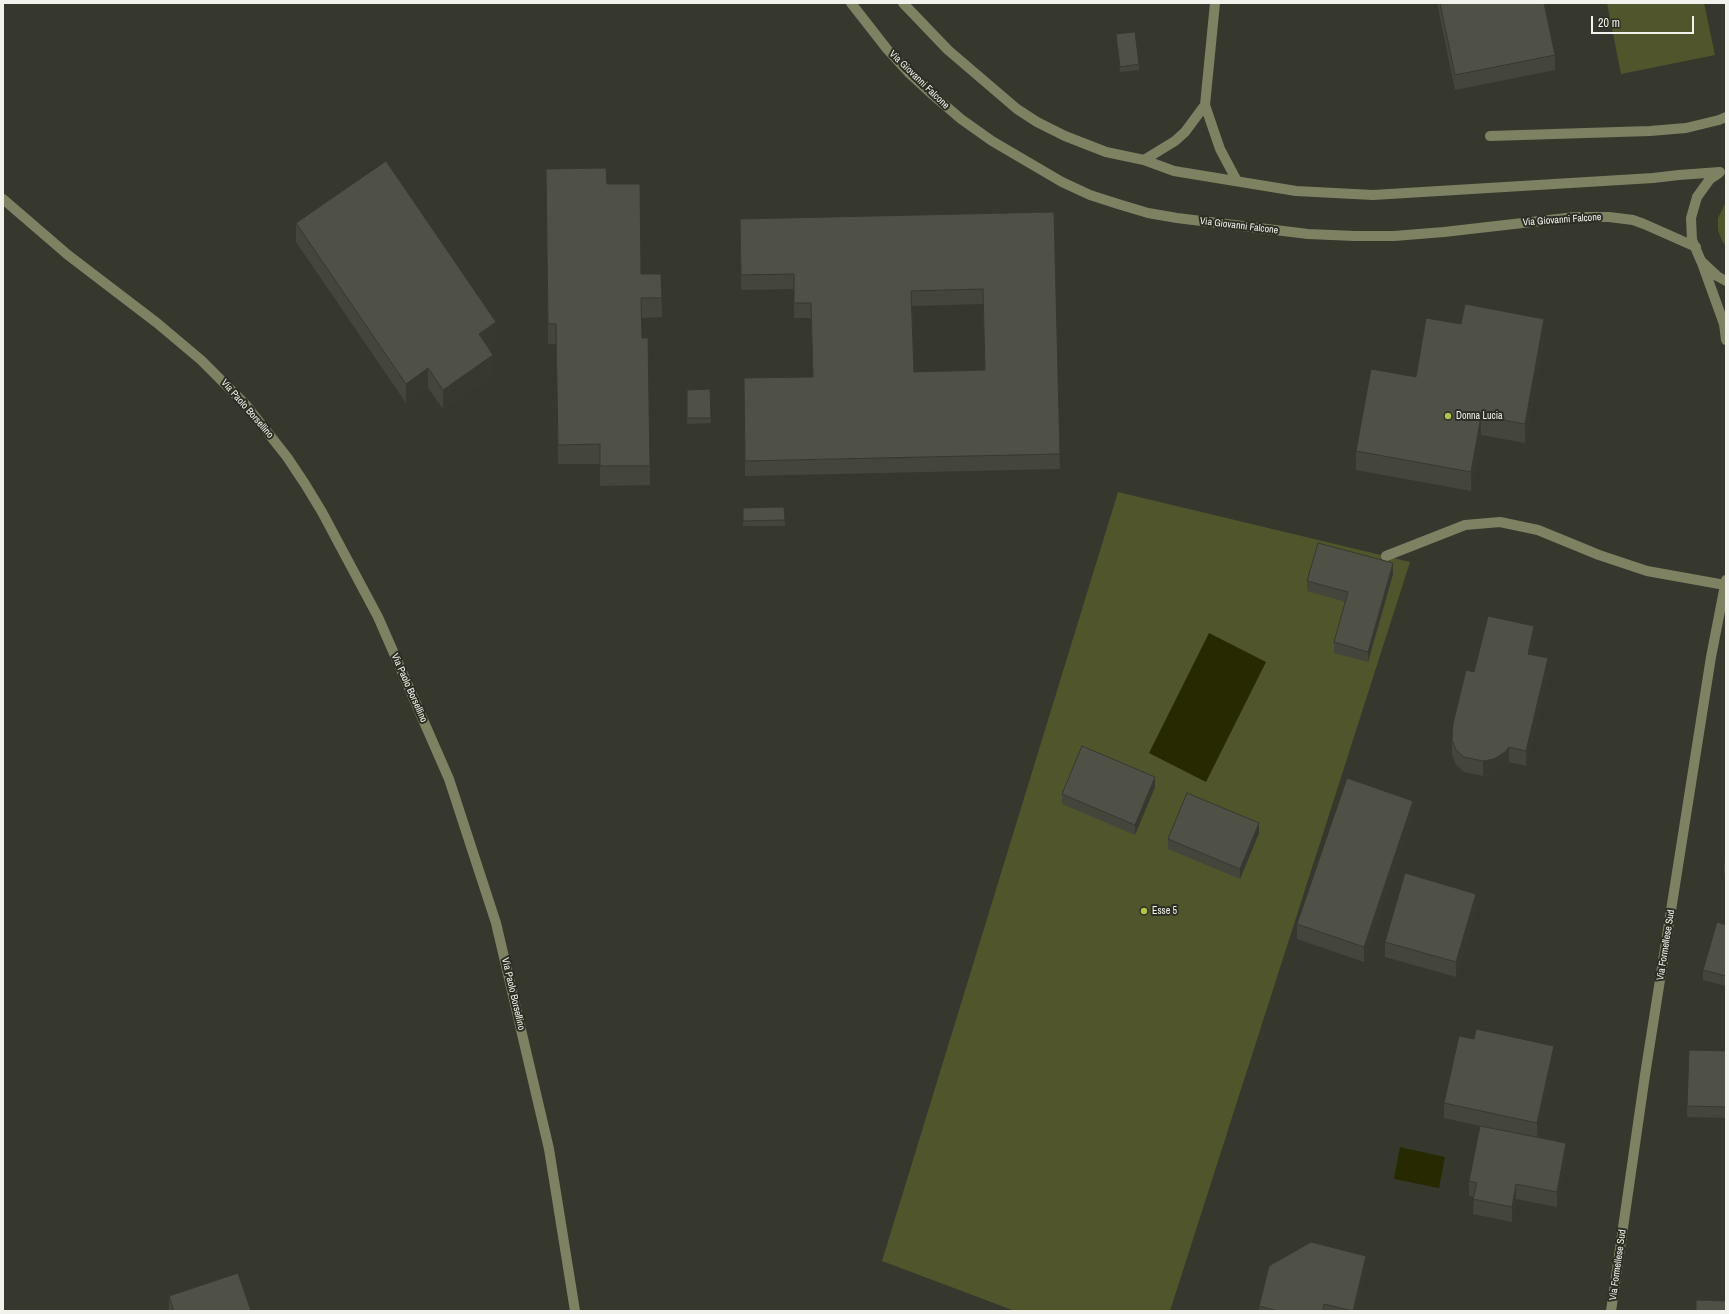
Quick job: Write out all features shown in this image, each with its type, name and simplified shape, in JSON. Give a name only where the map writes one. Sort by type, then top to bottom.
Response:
[{"type":"street","name":"Via Giovanni Falcone","points":[[851,3],[887,49],[908,72],[932,95],[961,119],[999,145],[1062,182],[1090,194],[1133,208],[1177,218],[1246,227],[1308,234],[1355,236],[1394,236],[1444,232],[1575,217],[1609,217],[1633,220],[1696,247]]},
{"type":"street","points":[[903,3],[948,50],[1017,109],[1048,128],[1083,144],[1106,152],[1144,160],[1174,171],[1296,190],[1373,195],[1653,178],[1723,170]]},
{"type":"street","points":[[1215,3],[1205,105],[1220,150],[1236,181]]},
{"type":"street","points":[[1144,160],[1170,144],[1185,132],[1205,105]]},
{"type":"street","points":[[1490,136],[1672,129],[1700,125],[1726,117]]},
{"type":"street","points":[[1723,170],[1710,179],[1697,197],[1691,218],[1692,240],[1696,247],[1724,324],[1726,340]]},
{"type":"street","name":"Via Paolo Borsellino","points":[[3,199],[68,255],[157,323],[196,356],[246,405],[287,457],[305,484],[378,617],[449,779],[496,923],[550,1149],[575,1311]]},
{"type":"street","points":[[1701,261],[1717,276],[1726,281]]},
{"type":"street","points":[[1386,556],[1465,525],[1500,522],[1538,530],[1599,555],[1647,571],[1725,583]]},
{"type":"street","name":"Via Formellese Sud","points":[[1611,1311],[1646,1074],[1711,657],[1725,583]]},
{"type":"shaded area","points":[[1607,3],[1704,3],[1715,55],[1621,74]]},
{"type":"shaded area","points":[[1726,202],[1726,246],[1722,241],[1718,230],[1718,218]]},
{"type":"shaded area","name":"Esse 5","points":[[1118,492],[1410,562],[1170,1311],[1015,1311],[882,1261]]},
{"type":"shaded area","points":[[1209,633],[1266,662],[1206,782],[1149,753]]},
{"type":"shaded area","points":[[1400,1147],[1445,1157],[1439,1188],[1394,1179]]},
{"type":"building","points":[[1440,3],[1544,3],[1555,55],[1455,75]]},
{"type":"building","points":[[1135,32],[1139,64],[1120,67],[1116,34]]},
{"type":"building","points":[[386,161],[496,322],[479,334],[493,355],[443,390],[428,368],[406,384],[296,223]]},
{"type":"building","points":[[606,168],[607,184],[640,184],[641,274],[661,274],[662,298],[641,298],[642,338],[648,338],[650,466],[600,466],[600,444],[558,445],[556,324],[548,324],[546,169]]},
{"type":"building","points":[[1054,212],[1060,454],[745,461],[744,378],[813,377],[811,303],[794,303],[794,274],[741,275],[740,219]],"holes":[[[983,289],[985,370],[914,372],[911,291]]]},
{"type":"building","name":"Donna Lucia","points":[[1465,304],[1544,319],[1525,424],[1481,416],[1471,472],[1356,451],[1371,369],[1416,377],[1426,318],[1461,324]]},
{"type":"building","points":[[710,389],[711,418],[687,418],[687,390]]},
{"type":"building","points":[[784,507],[785,520],[743,521],[743,508]]},
{"type":"building","points":[[1318,543],[1393,563],[1368,652],[1334,642],[1348,592],[1307,581]]},
{"type":"building","points":[[1488,616],[1534,626],[1528,654],[1548,658],[1526,751],[1509,747],[1505,752],[1494,759],[1483,761],[1464,757],[1456,750],[1452,740],[1453,724],[1466,670],[1474,672]]},
{"type":"building","points":[[1082,746],[1155,777],[1135,825],[1062,794]]},
{"type":"building","points":[[1347,778],[1413,801],[1364,947],[1297,924]]},
{"type":"building","points":[[1187,793],[1259,823],[1240,869],[1168,839]]},
{"type":"building","points":[[1726,848],[1726,863],[1724,863]]},
{"type":"building","points":[[1405,873],[1476,894],[1456,962],[1385,942]]},
{"type":"building","points":[[1717,922],[1726,925],[1726,976],[1703,970]]},
{"type":"building","points":[[1476,1029],[1554,1046],[1537,1123],[1444,1103],[1459,1036],[1474,1039]]},
{"type":"building","points":[[1689,1050],[1726,1051],[1726,1107],[1687,1106]]},
{"type":"building","points":[[1480,1126],[1566,1143],[1557,1192],[1516,1184],[1512,1207],[1473,1199],[1477,1183],[1469,1181]]},
{"type":"building","points":[[1311,1242],[1366,1256],[1353,1311],[1324,1304],[1323,1311],[1278,1311],[1259,1306],[1269,1266]]},
{"type":"building","points":[[238,1273],[251,1311],[174,1311],[169,1296]]},
{"type":"building","points":[[1696,1300],[1726,1301],[1726,1311],[1696,1311]]},
{"type":"place","name":"Donna Lucia","points":[[1448,416]]},
{"type":"place","name":"Esse 5","points":[[1144,911]]}]
